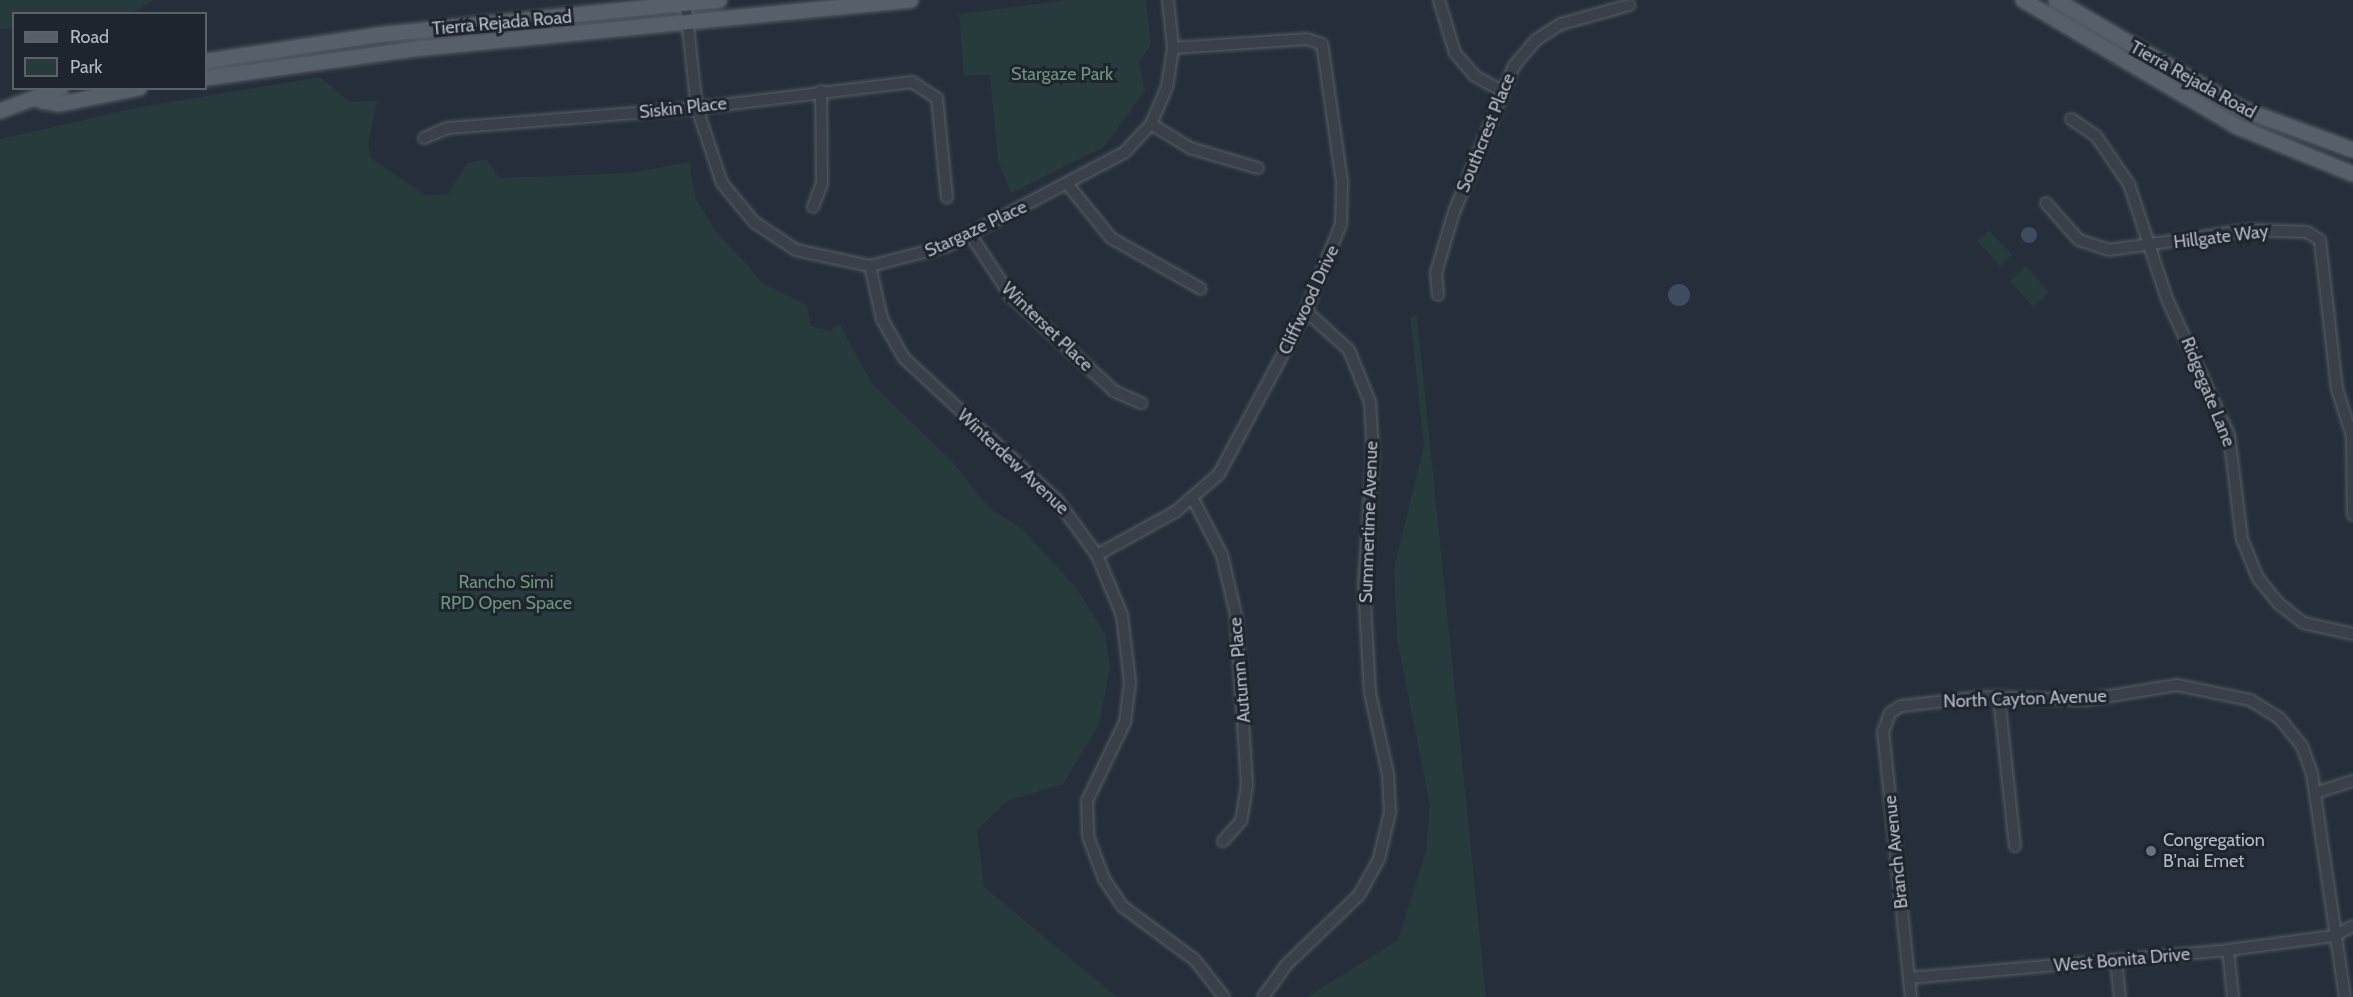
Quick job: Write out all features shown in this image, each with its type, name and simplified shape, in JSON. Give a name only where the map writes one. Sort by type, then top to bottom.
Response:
[{"type":"main road","name":"Tierra Rejada Road","points":[[207,61],[377,35],[719,0]]},
{"type":"main road","name":"Tierra Rejada Road","points":[[207,78],[423,48],[687,24],[911,0]]},
{"type":"main road","name":"Tierra Rejada Road","points":[[2024,0],[2238,127],[2353,174]]},
{"type":"main road","name":"Tierra Rejada Road","points":[[2056,0],[2242,109],[2353,150]]},
{"type":"main road","points":[[0,111],[41,101],[58,90]]},
{"type":"main road","points":[[41,101],[60,105],[130,90]]},
{"type":"street","name":"Stargaze Place","points":[[685,2],[697,108],[722,183],[754,222],[820,259],[870,266],[922,256],[1068,185],[1125,152],[1150,124],[1167,87],[1173,48],[1168,0]]},
{"type":"street","points":[[1439,0],[1455,53],[1475,75],[1502,91]]},
{"type":"street","name":"Southcrest Place","points":[[1438,295],[1436,273],[1454,212],[1502,91],[1524,52],[1548,31],[1615,4],[1629,5]]},
{"type":"street","name":"Cliffwood Drive","points":[[1097,555],[1193,499],[1229,459],[1306,311],[1337,242],[1343,206],[1326,51],[1307,39],[1173,48]]},
{"type":"street","name":"Siskin Place","points":[[424,138],[448,128],[697,108],[821,91],[912,82],[937,98],[947,198]]},
{"type":"street","points":[[813,207],[822,184],[821,91]]},
{"type":"street","name":"Ridgegate Lane","points":[[2071,119],[2115,159],[2147,246],[2229,435],[2242,539],[2258,578],[2278,603],[2304,623],[2353,634]]},
{"type":"street","points":[[1150,124],[1190,148],[1258,168]]},
{"type":"street","points":[[1068,185],[1112,238],[1201,290]]},
{"type":"street","name":"Hillgate Way","points":[[2046,203],[2065,229],[2094,247],[2147,246],[2250,230],[2307,232],[2320,240],[2337,389],[2353,436]]},
{"type":"street","name":"Winterset Place","points":[[970,234],[1010,295],[1114,391],[1141,403]]},
{"type":"street","name":"Winterdew Avenue","points":[[870,266],[882,319],[904,358],[1057,500],[1097,555],[1122,615],[1130,682],[1125,722],[1087,801],[1088,836],[1104,879],[1122,906],[1208,973],[1224,997]]},
{"type":"street","name":"Summertime Avenue","points":[[1263,997],[1286,966],[1359,895],[1379,859],[1390,812],[1388,774],[1370,693],[1364,585],[1373,454],[1370,402],[1349,350],[1306,311]]},
{"type":"street","points":[[2353,436],[2353,515]]},
{"type":"street","name":"Autumn Place","points":[[1193,499],[1222,555],[1236,615],[1247,784],[1241,821],[1223,841]]},
{"type":"street","name":"North Cayton Avenue","points":[[1893,710],[1999,697],[2086,700],[2176,685],[2232,693],[2266,708],[2292,731],[2309,763],[2334,936],[2346,997]]},
{"type":"street","points":[[1999,697],[2015,846]]},
{"type":"street","name":"Branch Avenue","points":[[1893,710],[1883,732],[1911,997]]},
{"type":"street","points":[[2315,793],[2353,781]]},
{"type":"street","points":[[2334,936],[2353,926]]},
{"type":"street","name":"West Bonita Drive","points":[[1909,978],[2228,950],[2334,936]]},
{"type":"street","points":[[2228,950],[2233,997]]},
{"type":"street","points":[[2116,960],[2120,997]]},
{"type":"green space","points":[[0,0],[153,0],[134,12],[12,12],[12,28],[0,29]]},
{"type":"green space","name":"Stargaze Park","points":[[1068,0],[1146,0],[1151,44],[1139,62],[1145,91],[1104,147],[1011,193],[998,160],[990,75],[964,76],[959,14]]},
{"type":"green space","name":"Rancho Simi RPD Open Space","points":[[320,77],[350,102],[377,101],[368,144],[371,158],[425,195],[448,194],[467,163],[487,159],[499,178],[631,173],[689,162],[696,199],[715,230],[764,284],[807,305],[811,326],[830,331],[840,324],[870,381],[956,466],[989,508],[1021,528],[1075,586],[1105,634],[1110,668],[1099,724],[1063,784],[1007,801],[977,830],[984,887],[1117,997],[0,997],[0,139],[141,107]]},
{"type":"green space","points":[[1989,230],[2012,255],[2000,266],[1977,241]]},
{"type":"green space","points":[[2026,266],[2049,292],[2033,307],[2010,281]]},
{"type":"green space","points":[[1417,316],[1486,997],[1307,997],[1398,940],[1426,851],[1430,805],[1397,639],[1394,568],[1424,446],[1410,317]]},
{"type":"water","points":[[2029,227],[2037,235],[2029,243],[2021,235]]},
{"type":"water","points":[[1679,284],[1687,287],[1690,295],[1687,303],[1679,306],[1671,303],[1668,295],[1671,287]]},
{"type":"place","name":"Congregation B'nai Emet","points":[[2151,851]]}]
